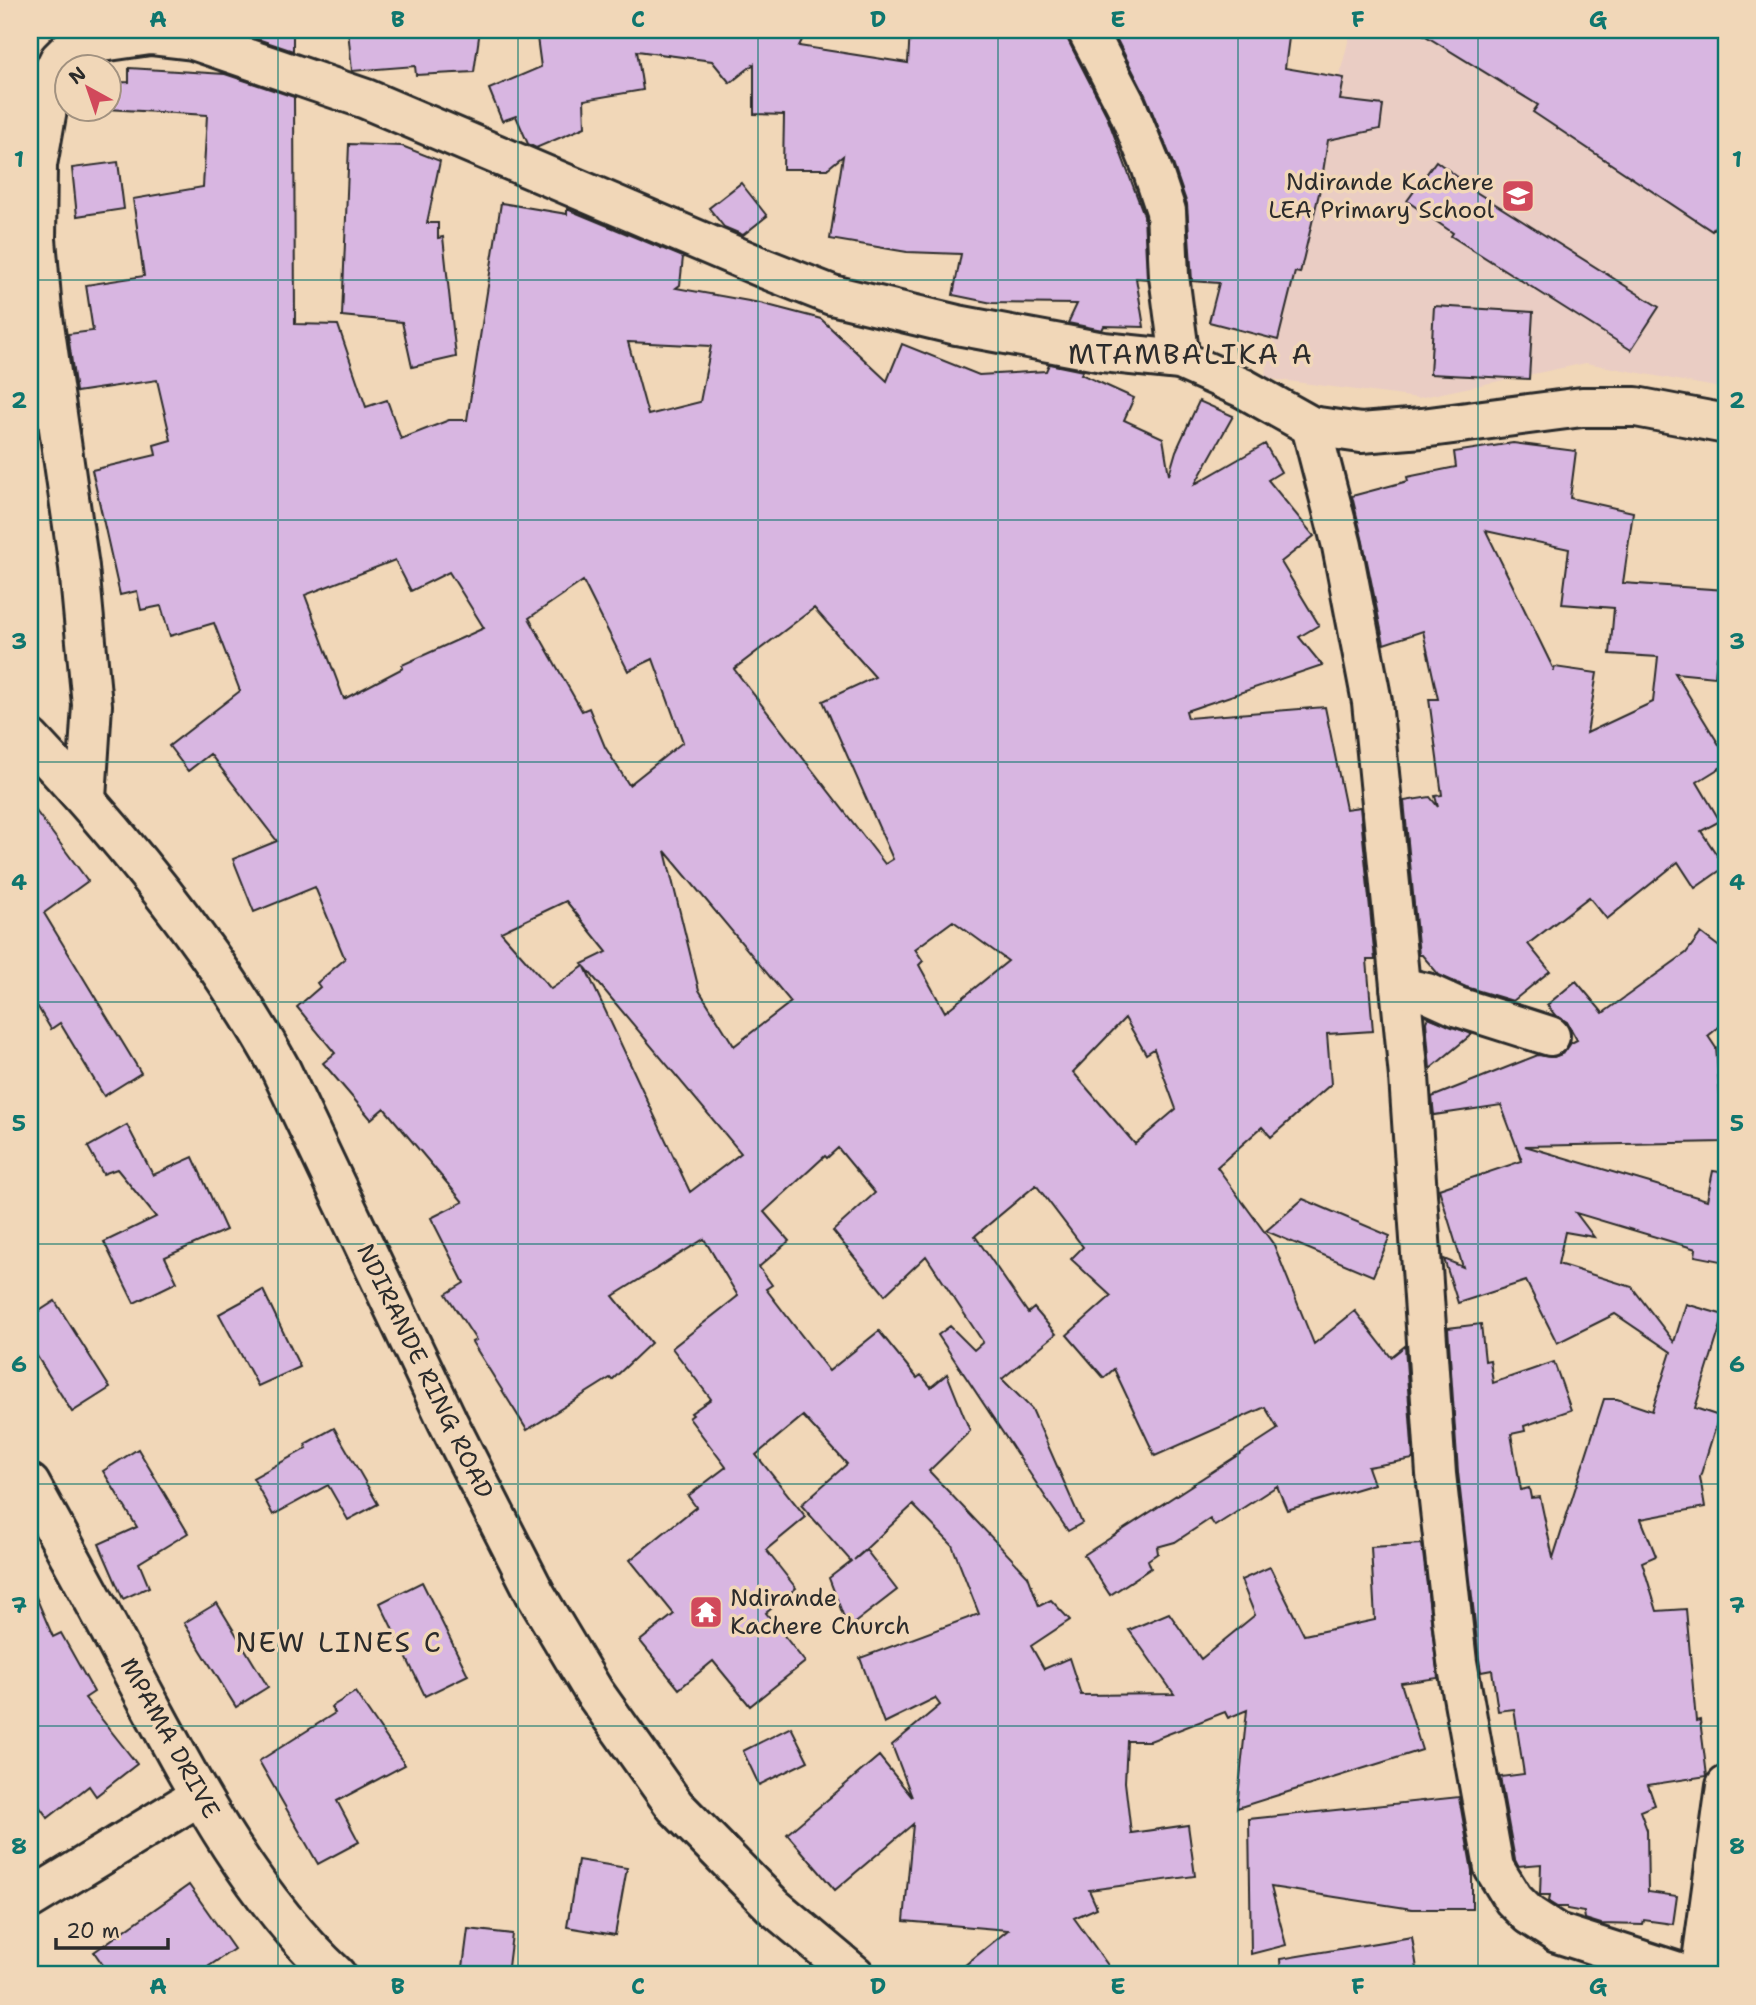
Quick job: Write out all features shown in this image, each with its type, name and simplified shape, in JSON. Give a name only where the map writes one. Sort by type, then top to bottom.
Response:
[{"type":"street","points":[[1087,30],[1126,105],[1166,211],[1169,276],[1180,360]]},
{"type":"street","points":[[86,798],[92,705],[79,567],[43,310],[36,239],[37,165],[54,70],[69,50],[81,45],[150,35],[193,40],[366,99],[832,295],[957,325],[1103,352],[1180,360],[1243,388],[1311,426],[1361,433],[1582,407],[1636,407],[1726,424]]},
{"type":"street","points":[[1311,426],[1342,546],[1372,702],[1420,1222],[1438,1488],[1457,1662],[1494,1868],[1513,1899],[1529,1915],[1558,1933],[1688,1975]]},
{"type":"street","name":"NDIRANDE RING ROAD","points":[[30,739],[86,798],[158,888],[238,996],[260,1031],[436,1397],[517,1558],[553,1625],[594,1692],[675,1807],[774,1907],[855,1975]]},
{"type":"street","points":[[1400,987],[1427,993],[1458,1007],[1550,1036]]},
{"type":"street","name":"MPAMA DRIVE","points":[[30,1484],[199,1796],[264,1893],[314,1955],[336,1975]]},
{"type":"street","points":[[1700,1975],[1726,1786]]},
{"type":"street","points":[[30,1899],[199,1796]]},
{"type":"shaded area","name":"Ndirande Kachere LEA Primary School","points":[[1351,30],[1726,30],[1726,389],[1586,363],[1418,398],[1264,378]]},
{"type":"building","points":[[293,30],[293,51],[237,32]]},
{"type":"building","points":[[348,30],[480,30],[474,72],[416,75],[415,66],[352,71]]},
{"type":"building","points":[[536,30],[807,30],[799,46],[908,63],[910,30],[1065,30],[1106,114],[1144,215],[1147,279],[1136,278],[1144,327],[1104,326],[1102,330],[1068,323],[1077,304],[992,303],[953,295],[961,254],[907,252],[830,239],[843,156],[827,169],[783,169],[784,115],[754,114],[754,64],[730,83],[712,61],[637,51],[643,90],[584,100],[585,127],[536,148],[528,144],[516,116],[502,121],[489,89],[541,67]]},
{"type":"building","points":[[1112,30],[1290,30],[1285,68],[1344,78],[1340,100],[1383,105],[1380,129],[1328,140],[1321,185],[1300,273],[1295,272],[1278,340],[1209,322],[1219,283],[1192,281],[1187,204],[1146,97]]},
{"type":"building","points":[[1416,30],[1726,30],[1726,209],[1712,231],[1533,112],[1538,105]]},
{"type":"building","points":[[129,68],[225,74],[294,97],[295,324],[338,325],[366,407],[387,400],[401,439],[449,420],[467,420],[501,203],[567,214],[567,209],[683,257],[680,285],[676,288],[760,303],[821,319],[887,381],[902,344],[979,375],[1046,371],[1049,364],[1083,371],[1081,374],[1134,398],[1124,420],[1163,438],[1169,475],[1176,451],[1199,401],[1233,416],[1195,484],[1265,444],[1281,472],[1268,480],[1314,536],[1281,562],[1319,625],[1299,637],[1322,665],[1186,711],[1188,718],[1325,707],[1346,809],[1360,807],[1375,960],[1367,960],[1373,1031],[1327,1034],[1331,1084],[1271,1137],[1262,1127],[1217,1167],[1274,1245],[1314,1344],[1355,1311],[1391,1357],[1405,1346],[1413,1459],[1368,1467],[1374,1484],[1287,1510],[1277,1486],[1215,1526],[1210,1519],[1175,1542],[1157,1547],[1158,1553],[1148,1560],[1151,1568],[1110,1595],[1084,1555],[1278,1429],[1265,1407],[1155,1456],[1114,1369],[1104,1378],[1067,1335],[1111,1296],[1071,1259],[1083,1247],[1036,1185],[975,1236],[1028,1313],[1034,1308],[1056,1334],[1002,1379],[1032,1409],[1082,1523],[1068,1531],[938,1335],[950,1326],[974,1350],[983,1342],[926,1256],[885,1295],[833,1231],[875,1193],[838,1148],[827,1158],[825,1156],[764,1212],[789,1241],[759,1267],[772,1285],[766,1289],[829,1371],[879,1331],[917,1378],[921,1375],[931,1387],[947,1374],[970,1431],[929,1471],[1028,1576],[1039,1606],[1051,1600],[1070,1620],[1031,1646],[1044,1669],[1069,1658],[1081,1695],[1174,1694],[1129,1630],[1169,1613],[1201,1659],[1255,1615],[1241,1580],[1270,1567],[1304,1635],[1375,1620],[1371,1547],[1422,1544],[1438,1678],[1401,1683],[1422,1750],[1237,1808],[1247,1710],[1228,1718],[1225,1712],[1150,1741],[1127,1741],[1125,1782],[1131,1833],[1188,1825],[1195,1876],[1089,1890],[1097,1908],[1074,1918],[1115,1975],[953,1975],[1008,1930],[904,1921],[913,1824],[835,1890],[787,1834],[879,1756],[912,1797],[892,1745],[940,1705],[935,1698],[884,1723],[860,1658],[979,1614],[952,1545],[913,1505],[854,1560],[866,1550],[897,1590],[848,1628],[829,1578],[851,1561],[801,1505],[847,1464],[803,1416],[756,1455],[806,1517],[766,1550],[796,1588],[766,1613],[805,1662],[750,1706],[713,1661],[679,1689],[640,1641],[674,1614],[630,1560],[696,1507],[688,1496],[726,1467],[689,1418],[693,1415],[691,1413],[711,1399],[672,1348],[738,1296],[704,1239],[613,1296],[651,1343],[612,1380],[610,1378],[527,1430],[472,1342],[476,1340],[446,1294],[464,1283],[431,1218],[463,1202],[384,1108],[371,1119],[323,1063],[335,1053],[297,1007],[320,987],[317,983],[345,959],[315,887],[254,912],[233,859],[277,841],[210,754],[188,771],[169,746],[240,691],[214,623],[170,636],[161,606],[141,610],[137,591],[120,595],[92,470],[156,455],[154,445],[171,440],[157,380],[76,392],[68,334],[93,331],[86,285],[144,276],[133,199],[203,187],[207,115],[122,110],[122,82],[129,82]],"holes":[[[628,342],[711,346],[700,402],[648,415]],[[395,560],[411,591],[449,572],[484,628],[402,665],[403,668],[344,699],[305,595]],[[583,581],[628,671],[653,659],[683,742],[629,785],[605,747],[589,708],[582,711],[529,618]],[[814,608],[875,677],[823,701],[893,859],[885,864],[734,669]],[[665,851],[791,1002],[734,1046],[699,990]],[[566,901],[607,952],[582,964],[584,966],[551,989],[501,932]],[[953,921],[1008,961],[945,1012],[919,965],[923,961],[915,949]],[[585,967],[741,1153],[690,1192]],[[1125,1018],[1146,1054],[1154,1049],[1176,1109],[1135,1144],[1073,1072]]]},
{"type":"building","points":[[349,144],[402,146],[440,161],[427,223],[438,223],[438,238],[443,237],[456,357],[412,367],[402,322],[342,316]]},
{"type":"building","points":[[1436,161],[1459,178],[1457,180],[1659,307],[1631,350],[1451,236],[1453,233],[1407,201]]},
{"type":"building","points":[[118,162],[124,209],[77,216],[72,168]]},
{"type":"building","points":[[741,183],[767,216],[743,235],[724,227],[709,208]]},
{"type":"building","points":[[1434,306],[1533,312],[1529,379],[1430,374]]},
{"type":"building","points":[[1513,443],[1576,451],[1570,498],[1633,512],[1623,583],[1726,590],[1726,657],[1717,656],[1715,677],[1675,673],[1726,756],[1726,764],[1697,782],[1720,821],[1701,831],[1725,867],[1695,888],[1678,862],[1607,919],[1589,897],[1528,944],[1550,971],[1513,1001],[1466,987],[1439,975],[1422,955],[1419,955],[1404,801],[1430,797],[1438,807],[1435,796],[1442,795],[1429,699],[1438,699],[1423,631],[1384,644],[1352,496],[1408,481],[1407,477],[1456,467],[1454,452]],"holes":[[[1486,531],[1569,549],[1562,604],[1614,608],[1610,654],[1658,657],[1653,702],[1587,733],[1597,673],[1555,667],[1554,670]]]},
{"type":"building","points":[[30,803],[88,881],[44,913],[141,1073],[104,1096],[60,1023],[51,1029],[30,994]]},
{"type":"building","points":[[1701,933],[1726,952],[1726,1021],[1708,1036],[1716,1048],[1724,1142],[1525,1146],[1707,1200],[1713,1171],[1726,1173],[1726,1262],[1695,1256],[1696,1249],[1576,1213],[1594,1237],[1565,1232],[1558,1264],[1632,1287],[1674,1342],[1686,1304],[1724,1315],[1695,1408],[1719,1416],[1700,1477],[1705,1507],[1641,1519],[1656,1556],[1642,1562],[1657,1611],[1686,1609],[1696,1721],[1700,1720],[1707,1776],[1648,1785],[1655,1805],[1640,1811],[1647,1830],[1648,1892],[1677,1896],[1673,1924],[1644,1920],[1643,1925],[1601,1924],[1585,1919],[1584,1912],[1557,1907],[1549,1902],[1550,1895],[1540,1895],[1541,1864],[1518,1866],[1515,1860],[1500,1777],[1524,1774],[1514,1709],[1498,1711],[1492,1670],[1481,1672],[1458,1472],[1448,1328],[1481,1324],[1485,1361],[1490,1360],[1493,1383],[1554,1362],[1571,1410],[1524,1426],[1525,1431],[1511,1434],[1521,1490],[1529,1488],[1531,1498],[1540,1497],[1553,1558],[1604,1399],[1617,1399],[1652,1411],[1671,1352],[1615,1314],[1557,1343],[1526,1281],[1458,1303],[1444,1259],[1463,1267],[1439,1189],[1522,1161],[1501,1105],[1434,1115],[1432,1097],[1538,1055],[1554,1057],[1564,1053],[1571,1043],[1577,1040],[1567,1022],[1555,1015],[1547,1005],[1576,981],[1603,1013],[1686,953]]},
{"type":"building","points":[[1428,1017],[1472,1034],[1430,1069],[1426,1022]]},
{"type":"building","points":[[127,1125],[153,1175],[193,1157],[226,1230],[165,1257],[177,1282],[134,1303],[104,1242],[156,1217],[117,1169],[103,1174],[88,1147]]},
{"type":"building","points":[[1303,1199],[1390,1236],[1373,1276],[1266,1231]]},
{"type":"building","points":[[263,1290],[300,1367],[258,1386],[219,1314]]},
{"type":"building","points":[[55,1301],[110,1388],[72,1412],[30,1345],[30,1317]]},
{"type":"building","points":[[334,1428],[378,1504],[348,1520],[328,1485],[273,1515],[253,1478],[307,1448],[305,1444]]},
{"type":"building","points":[[138,1449],[188,1533],[139,1563],[149,1587],[123,1599],[99,1544],[137,1527],[103,1471]]},
{"type":"building","points":[[422,1582],[468,1675],[425,1696],[380,1603]]},
{"type":"building","points":[[30,1583],[53,1637],[61,1633],[94,1692],[85,1698],[137,1764],[96,1796],[89,1786],[48,1818],[30,1794]]},
{"type":"building","points":[[217,1603],[268,1687],[236,1707],[184,1623]]},
{"type":"building","points":[[355,1692],[405,1765],[337,1801],[359,1842],[318,1864],[259,1761],[335,1713],[331,1707]]},
{"type":"building","points":[[791,1727],[808,1761],[759,1785],[743,1751]]},
{"type":"building","points":[[1459,1797],[1472,1871],[1472,1909],[1412,1909],[1271,1887],[1286,1945],[1251,1954],[1249,1819]]},
{"type":"building","points":[[578,1860],[627,1868],[615,1935],[567,1927]]},
{"type":"building","points":[[189,1885],[234,1949],[196,1975],[110,1975],[94,1952]]},
{"type":"building","points":[[468,1929],[512,1934],[507,1975],[462,1975]]},
{"type":"building","points":[[1412,1937],[1418,1975],[1281,1975],[1280,1959]]},
{"type":"place","name":"Ndirande Kachere LEA Primary School","points":[[1518,196]]},
{"type":"place","name":"Ndirande Kachere Church","points":[[706,1612]]},
{"type":"district","name":"MTAMBALIKA A","points":[[1191,354]]},
{"type":"district","name":"NEW LINES C","points":[[339,1642]]}]
